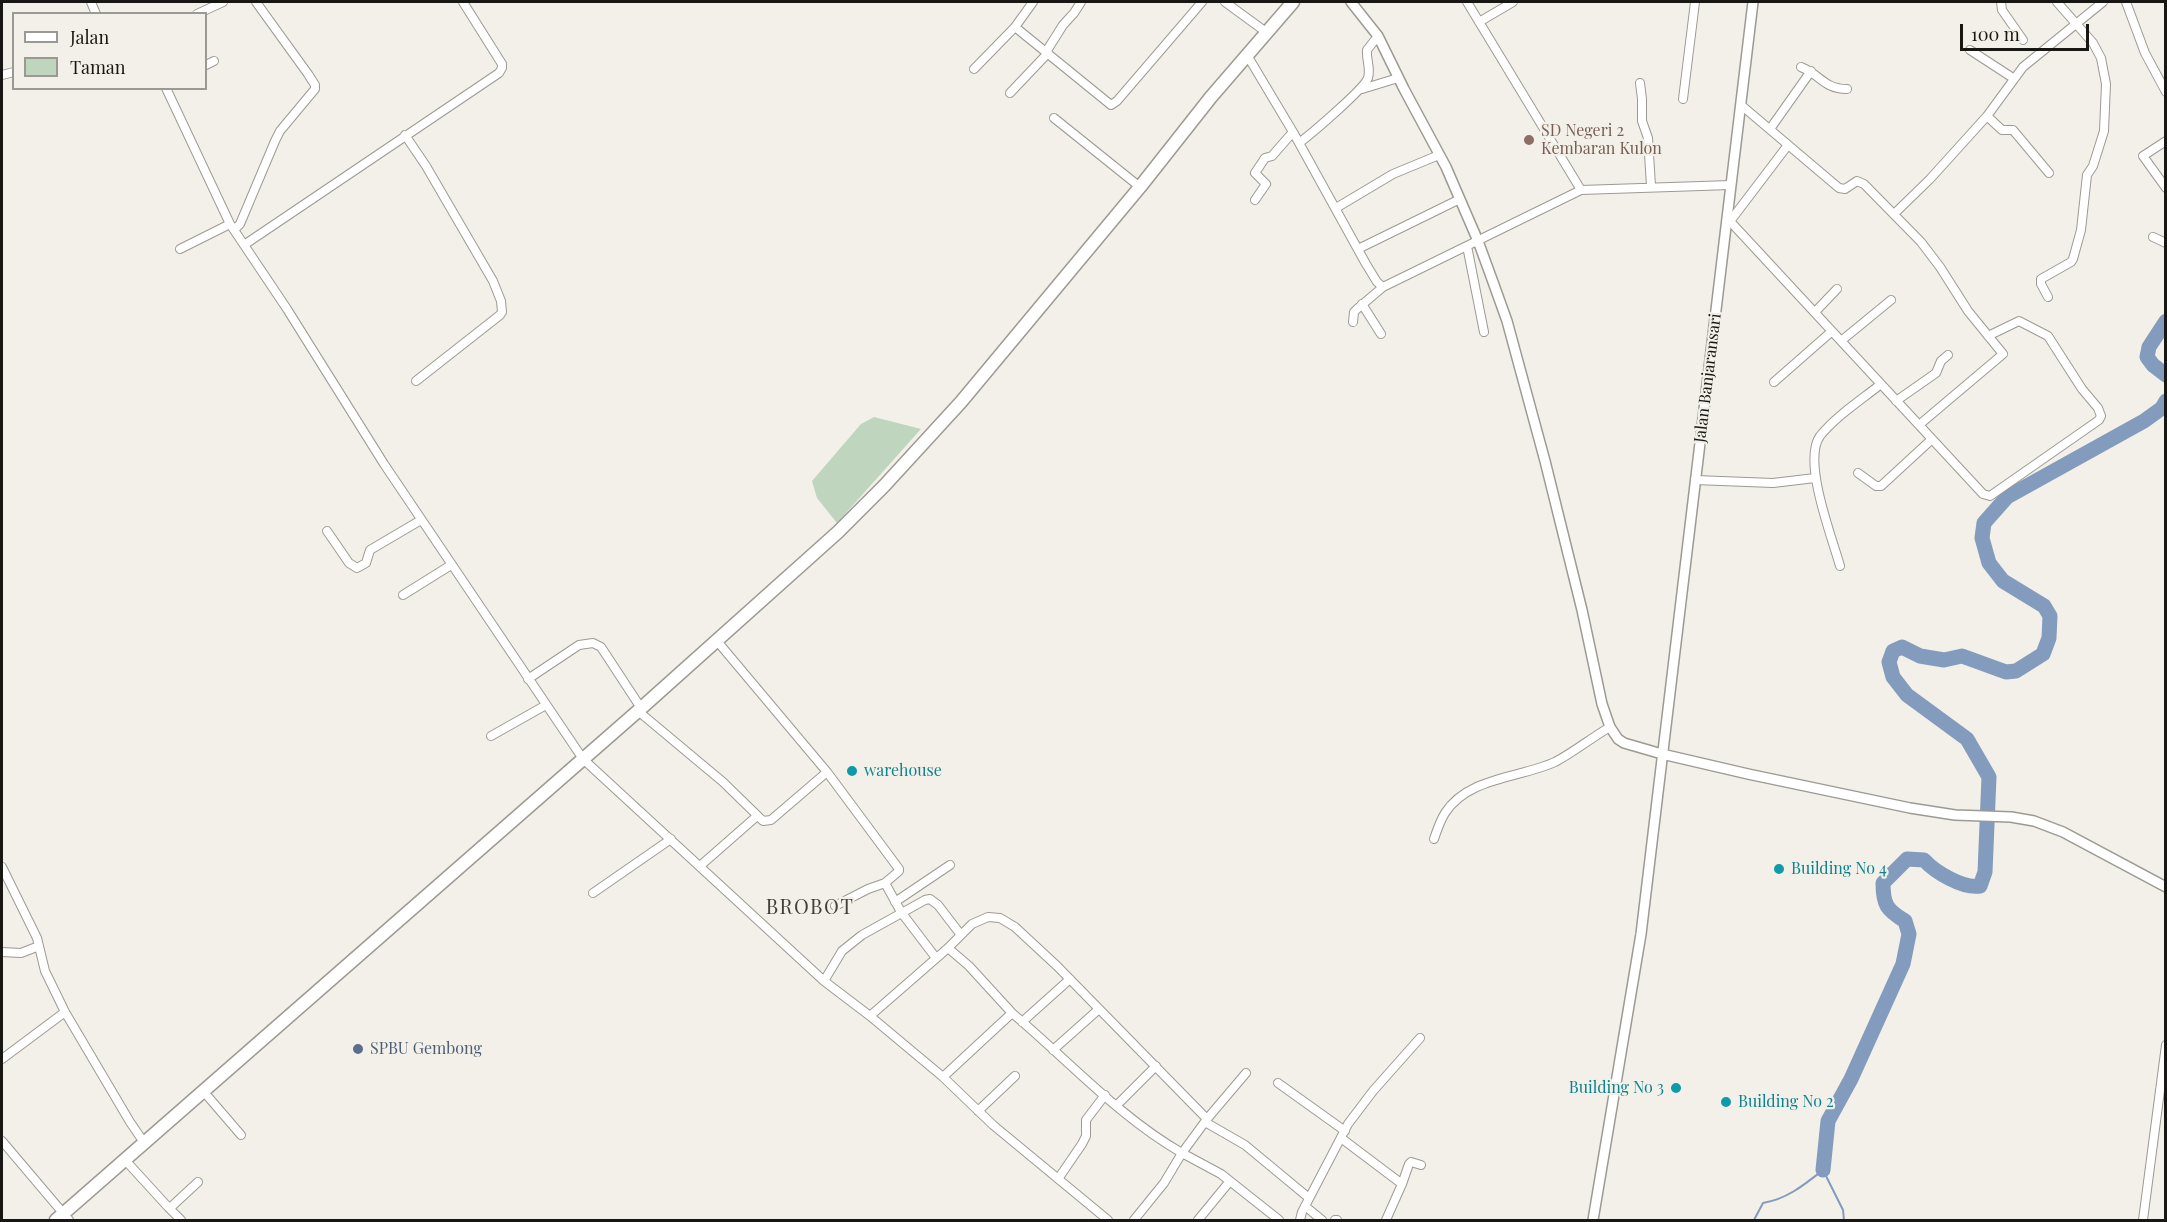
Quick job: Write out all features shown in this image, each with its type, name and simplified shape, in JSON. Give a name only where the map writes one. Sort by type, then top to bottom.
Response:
[{"type":"main road","points":[[63,1218],[640,710],[812,556],[884,486],[961,402],[1247,54],[1293,2]]},
{"type":"street","points":[[202,12],[223,2]]},
{"type":"street","points":[[180,249],[240,224],[280,131],[311,94],[315,85],[255,2]]},
{"type":"street","points":[[244,245],[499,73],[502,68],[463,2]]},
{"type":"street","points":[[974,69],[1015,27],[1033,2]]},
{"type":"street","points":[[1010,93],[1047,53],[1063,25],[1081,2]]},
{"type":"street","points":[[1015,27],[1108,104],[1113,105],[1202,2]]},
{"type":"street","points":[[1225,2],[1266,32]]},
{"type":"street","points":[[1351,2],[1378,36],[1439,155],[1478,241],[1506,321],[1530,406],[1582,610],[1602,704],[1610,727],[1618,739],[1624,743],[1662,754],[1910,808],[1955,815],[2022,818],[2049,826],[2166,887]]},
{"type":"street","points":[[1467,2],[1581,190]]},
{"type":"street","points":[[1479,22],[1513,2]]},
{"type":"street","points":[[1683,99],[1695,2]]},
{"type":"street","name":"Jalan Banjaransari","points":[[1593,1221],[1641,934],[1754,2]]},
{"type":"street","points":[[2001,2],[2002,10],[2023,40]]},
{"type":"street","points":[[2048,297],[2041,284],[2041,279],[2073,259],[2080,230],[2087,175],[2102,143],[2106,121],[2105,71],[2101,58],[2093,43],[2057,2]]},
{"type":"street","points":[[1894,214],[1930,179],[1987,116],[2013,78],[2033,58],[2103,2]]},
{"type":"street","points":[[2126,2],[2145,53],[2166,92]]},
{"type":"street","points":[[1299,143],[1361,89],[1370,68],[1367,50],[1378,36]]},
{"type":"street","points":[[1970,50],[2013,78]]},
{"type":"street","points":[[1247,54],[1377,282],[1383,287]]},
{"type":"street","points":[[207,64],[214,61]]},
{"type":"street","points":[[1801,67],[1811,71],[1832,88],[1847,89]]},
{"type":"street","points":[[1770,129],[1811,71]]},
{"type":"street","points":[[1361,89],[1398,78]]},
{"type":"street","points":[[1640,83],[1642,121],[1648,138],[1652,186]]},
{"type":"street","points":[[167,90],[232,227],[421,520],[583,759],[824,981],[943,1077],[978,1111],[1108,1221]]},
{"type":"street","points":[[1741,105],[1839,188],[1845,189],[1861,182],[1932,256],[1968,311],[2003,354],[1919,425]]},
{"type":"street","points":[[1987,116],[2002,130],[2013,130],[2049,172]]},
{"type":"street","points":[[1054,118],[1140,187]]},
{"type":"street","points":[[1255,200],[1266,184],[1255,173],[1265,158],[1272,156],[1293,132]]},
{"type":"street","points":[[405,135],[451,207],[493,281],[502,308],[500,315],[416,381]]},
{"type":"street","points":[[2166,141],[2143,156],[2166,188]]},
{"type":"street","points":[[1788,145],[1729,219],[1931,440],[1983,494],[1989,496],[2099,420],[2100,412],[2045,333],[2019,321],[1988,336]]},
{"type":"street","points":[[1336,208],[1393,174],[1439,155]]},
{"type":"street","points":[[1353,322],[1354,312],[1383,287],[1581,190],[1731,185]]},
{"type":"street","points":[[1358,249],[1460,199]]},
{"type":"street","points":[[2153,237],[2166,243]]},
{"type":"street","points":[[1467,246],[1484,332]]},
{"type":"street","points":[[1815,312],[1837,290]]},
{"type":"street","points":[[1840,341],[1891,300]]},
{"type":"street","points":[[1362,304],[1381,334]]},
{"type":"street","points":[[1774,381],[1831,332]]},
{"type":"street","points":[[1896,401],[1936,373],[1941,361],[1948,355]]},
{"type":"street","points":[[1840,566],[1815,478],[1814,453],[1820,436],[1881,384]]},
{"type":"street","points":[[1858,473],[1876,486],[1881,486],[1931,440]]},
{"type":"street","points":[[1695,480],[1773,483],[1815,478]]},
{"type":"street","points":[[327,531],[350,563],[357,568],[366,563],[370,550],[421,520]]},
{"type":"street","points":[[404,595],[451,565]]},
{"type":"street","points":[[717,641],[827,772],[899,869],[899,872],[885,883],[835,906]]},
{"type":"street","points":[[528,679],[579,645],[593,643],[601,647],[640,710],[723,782],[763,821],[771,820],[827,772]]},
{"type":"street","points":[[491,736],[546,705]]},
{"type":"street","points":[[1434,839],[1445,814],[1464,795],[1485,784],[1530,772],[1556,761],[1610,727]]},
{"type":"street","points":[[700,866],[758,816]]},
{"type":"street","points":[[593,893],[671,839]]},
{"type":"street","points":[[895,902],[950,866]]},
{"type":"street","points":[[2,867],[39,946],[45,971],[65,1012],[145,1144]]},
{"type":"street","points":[[885,883],[901,912],[936,958]]},
{"type":"street","points":[[824,981],[842,951],[862,935],[925,900],[934,901],[961,935]]},
{"type":"street","points":[[870,1016],[972,924],[988,917],[1000,918],[1015,927],[1070,979],[1206,1120],[1245,1145],[1310,1197]]},
{"type":"street","points":[[2,952],[21,953],[39,946]]},
{"type":"street","points":[[948,948],[969,966],[1012,1014],[1117,1105],[1161,1141],[1221,1174],[1279,1221]]},
{"type":"street","points":[[1022,1022],[1070,979]]},
{"type":"street","points":[[1053,1050],[1099,1009]]},
{"type":"street","points":[[2,1059],[65,1012]]},
{"type":"street","points":[[943,1077],[1012,1014]]},
{"type":"street","points":[[1300,1221],[1305,1206],[1343,1135],[1373,1091],[1420,1038]]},
{"type":"street","points":[[2143,1221],[2166,1045]]},
{"type":"street","points":[[1117,1105],[1156,1066]]},
{"type":"street","points":[[1134,1221],[1164,1183],[1206,1120],[1246,1073]]},
{"type":"street","points":[[978,1111],[1015,1076]]},
{"type":"street","points":[[1278,1083],[1343,1135],[1388,1175],[1402,1184]]},
{"type":"street","points":[[204,1092],[241,1136]]},
{"type":"street","points":[[1058,1179],[1086,1136],[1086,1120],[1105,1095]]},
{"type":"street","points":[[2,1141],[63,1218]]},
{"type":"street","points":[[126,1161],[181,1221]]},
{"type":"street","points":[[1386,1221],[1410,1163],[1421,1165]]},
{"type":"street","points":[[1198,1221],[1230,1181]]},
{"type":"street","points":[[168,1207],[171,1207],[198,1182]]},
{"type":"street","points":[[1305,1206],[1322,1221]]},
{"type":"green space","points":[[874,417],[921,429],[837,523],[817,498],[812,481],[861,424]]},
{"type":"waterway","points":[[2166,321],[2149,347],[2147,357],[2166,375]]},
{"type":"waterway","points":[[1823,1170],[1828,1121],[1851,1079],[1903,964],[1909,934],[1905,921],[1887,906],[1883,883],[1907,859],[1924,860],[1950,879],[1966,885],[1980,886],[1985,872],[1989,777],[1967,739],[1907,695],[1893,677],[1889,662],[1893,651],[1902,647],[1920,656],[1944,660],[1962,656],[2006,672],[2016,671],[2043,654],[2049,638],[2050,616],[2044,606],[2003,581],[1989,563],[1982,538],[1984,523],[2007,497],[2144,421],[2162,408],[2166,401]]},
{"type":"waterway","points":[[1754,1220],[1763,1203],[1788,1195],[1823,1170],[1843,1210],[1844,1220]]},
{"type":"place","name":"SD Negeri 2 Kembaran Kulon","points":[[1529,140]]},
{"type":"place","name":"warehouse","points":[[852,771]]},
{"type":"place","name":"Building No 4","points":[[1779,869]]},
{"type":"place","name":"SPBU Gembong","points":[[358,1049]]},
{"type":"place","name":"Building No 3","points":[[1676,1088]]},
{"type":"place","name":"Building No 2","points":[[1726,1102]]},
{"type":"district","name":"BROBOT","points":[[810,908]]}]
